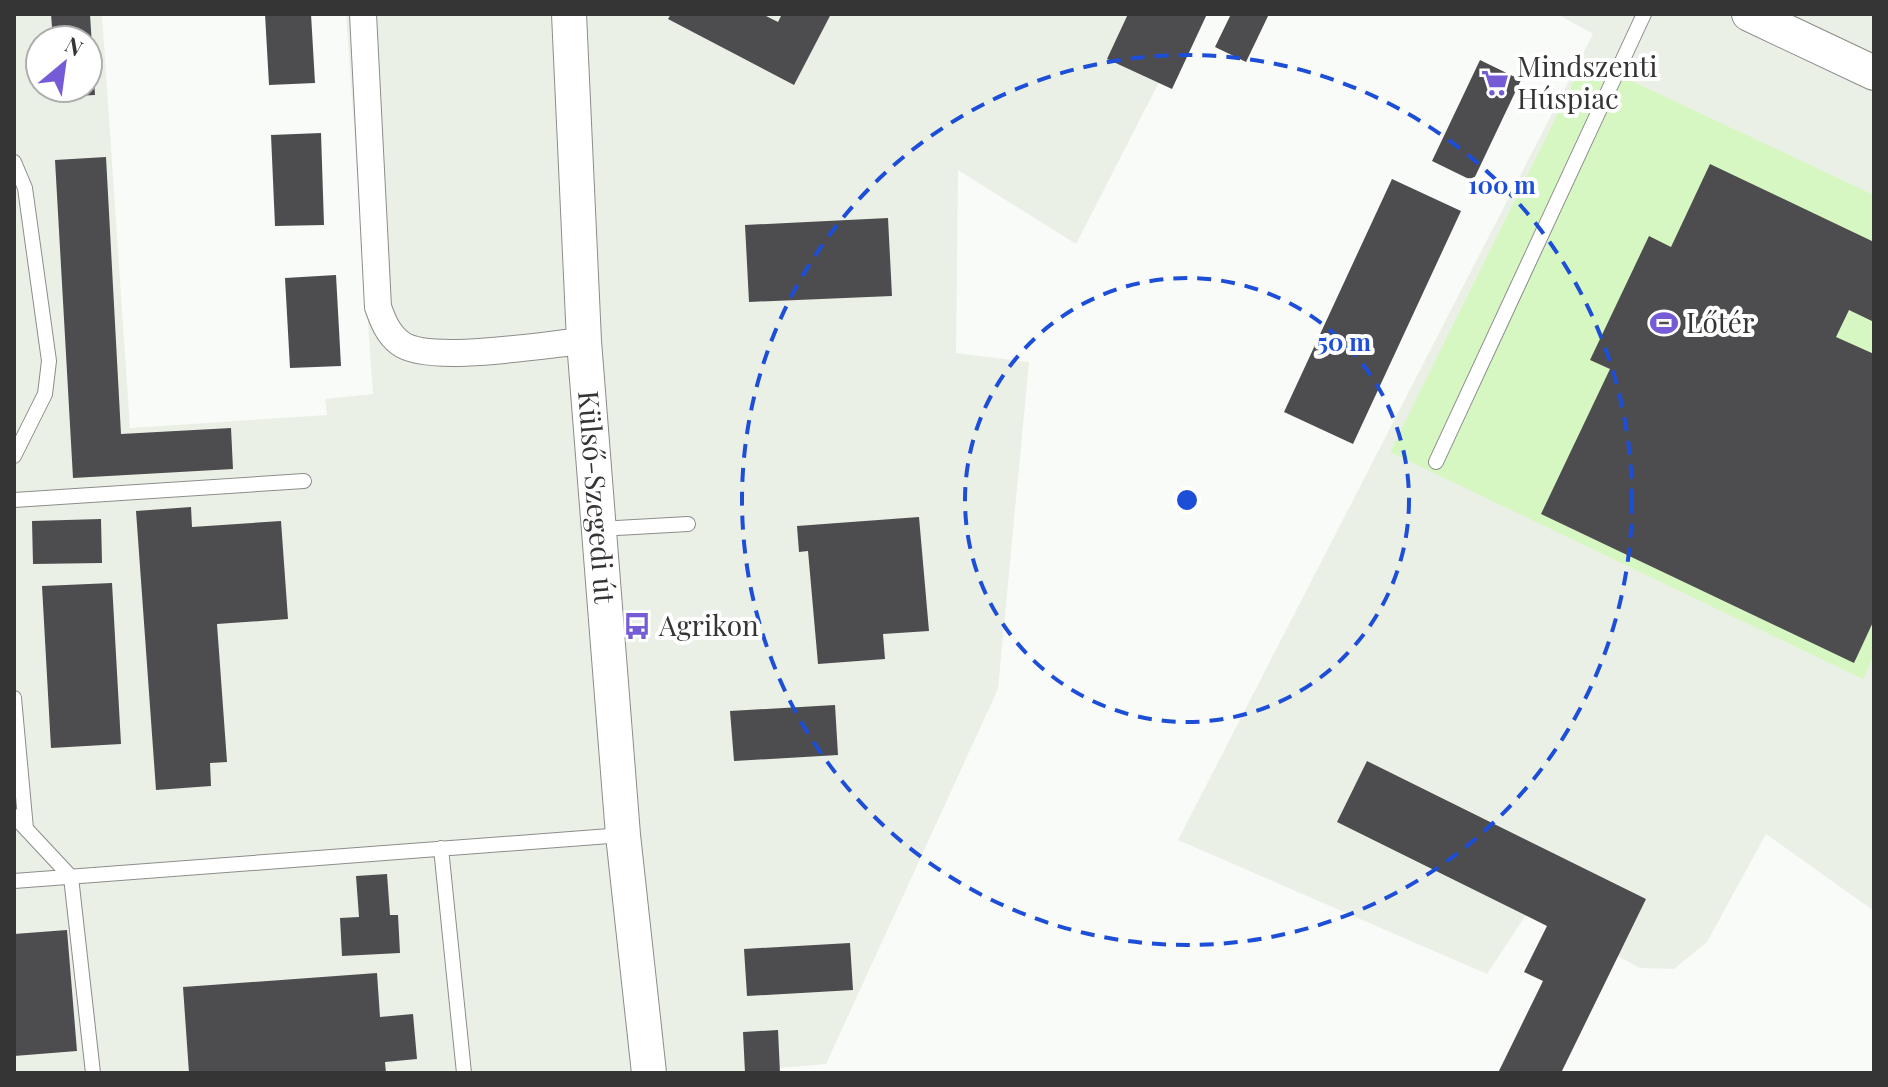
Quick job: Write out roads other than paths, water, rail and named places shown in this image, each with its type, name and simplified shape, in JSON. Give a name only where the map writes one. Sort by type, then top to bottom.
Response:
[{"type":"street","points":[[363,14],[378,307],[384,325],[401,344],[441,354],[584,341]]},
{"type":"street","name":"Külső-Szegedi út","points":[[569,14],[584,341],[623,835],[649,1073]]},
{"type":"street","points":[[1749,14],[1874,73]]},
{"type":"lane","points":[[1436,462],[1644,14]]},
{"type":"lane","points":[[14,162],[25,188],[49,361],[45,394],[14,456]]},
{"type":"lane","points":[[14,500],[304,481]]},
{"type":"lane","points":[[599,529],[688,524]]},
{"type":"lane","points":[[14,698],[26,829]]},
{"type":"lane","points":[[14,816],[71,877],[93,1073]]},
{"type":"lane","points":[[14,881],[623,835]]},
{"type":"lane","points":[[441,848],[464,1073]]},
{"type":"place","name":"Mindszenti Húspiac","points":[[1495,83]]},
{"type":"place","name":"Lőtér","points":[[1664,323]]},
{"type":"place","name":"Agrikon","points":[[637,626]]}]
